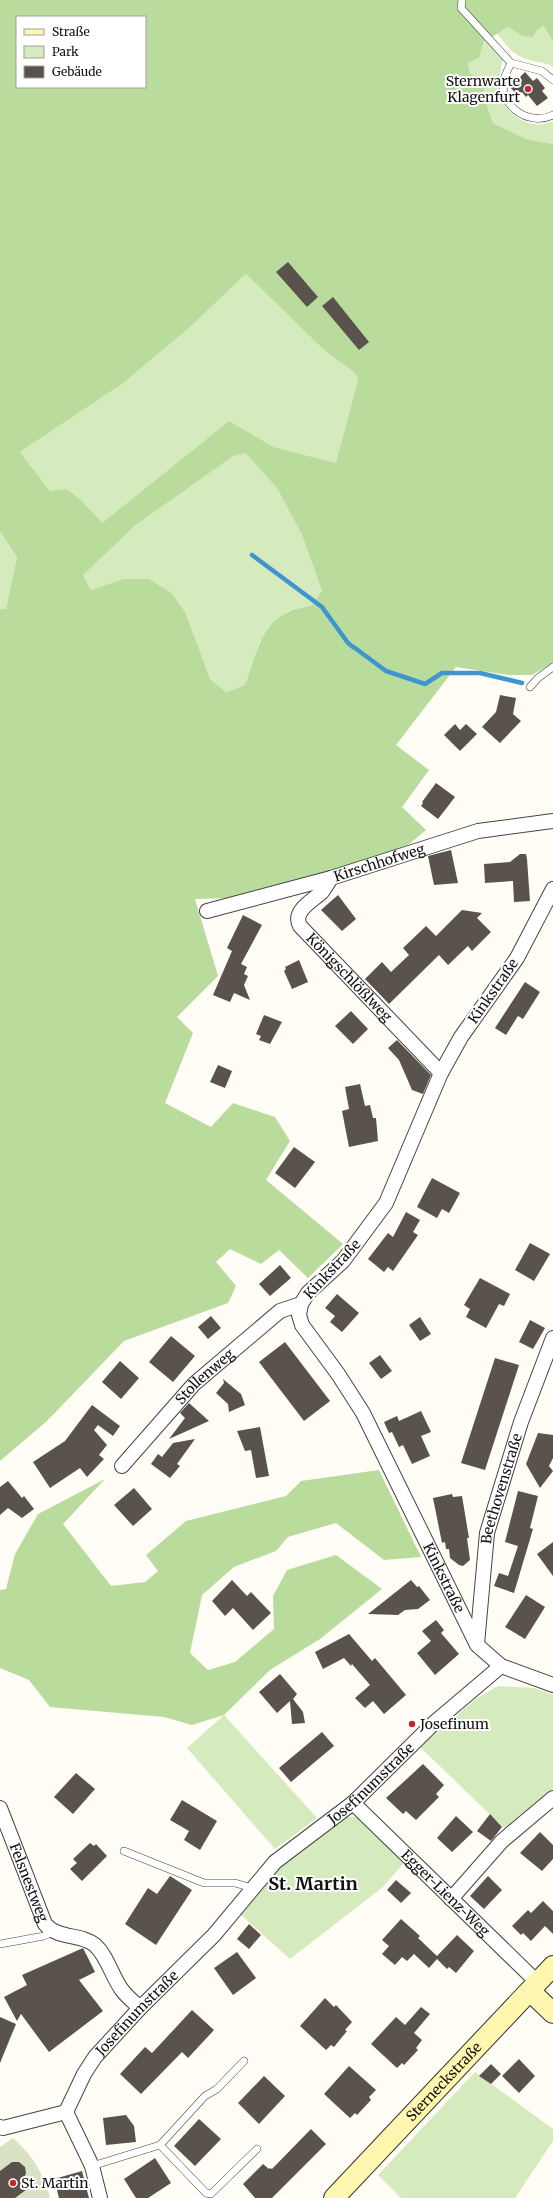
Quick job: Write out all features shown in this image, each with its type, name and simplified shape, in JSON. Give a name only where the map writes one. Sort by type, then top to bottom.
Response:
[{"type":"street","name":"Kirschhofweg","points":[[207,911],[330,878],[478,831],[553,821]]},
{"type":"street","name":"Königschlößlweg","points":[[330,878],[323,890],[298,915],[297,921],[300,926],[441,1073]]},
{"type":"street","name":"Kinkstraße","points":[[501,1666],[477,1645],[363,1413],[338,1374],[302,1324],[299,1315],[300,1304],[308,1293],[342,1261],[386,1203],[441,1073],[461,1037],[517,958],[553,889]]},
{"type":"street","name":"Stollenweg","points":[[122,1466],[194,1384],[280,1311],[300,1304]]},
{"type":"street","name":"Beethovenstraße","points":[[477,1645],[487,1533],[521,1422],[553,1338]]},
{"type":"street","points":[[501,1666],[553,1685]]},
{"type":"street","name":"Josefinumstraße","points":[[66,2112],[84,2074],[95,2057],[140,2008],[214,1935],[275,1862],[353,1803],[435,1722],[501,1666]]},
{"type":"street","points":[[451,1899],[502,1842],[553,1798]]},
{"type":"street","name":"Egger-Lienz-Weg","points":[[353,1803],[451,1899],[534,1987],[553,2013]]},
{"type":"street","name":"Felsnestweg","points":[[0,1808],[45,1924],[52,1932],[86,1940],[95,1945],[103,1955],[122,1990],[140,2008]]},
{"type":"street","name":"Sterneckstraße","points":[[334,2198],[553,1966]]},
{"type":"street","points":[[1,2128],[66,2112],[92,2166],[100,2198]]},
{"type":"lane","points":[[462,0],[461,8],[511,63],[542,71],[553,80]]},
{"type":"lane","points":[[511,63],[503,82],[504,94],[510,105],[520,114],[534,119],[546,119],[553,115]]},
{"type":"lane","points":[[530,687],[538,678],[553,667]]},
{"type":"lane","points":[[124,1851],[204,1883],[234,1883],[252,1888]]},
{"type":"lane","name":"Felsnestweg","points":[[0,1944],[44,1936],[52,1932]]},
{"type":"lane","points":[[92,2166],[160,2145],[205,2096],[217,2089],[244,2061]]},
{"type":"lane","points":[[160,2145],[206,2193],[211,2194],[256,2149]]},
{"type":"green space","points":[[0,0],[553,0],[553,42],[544,26],[537,30],[533,37],[523,36],[508,27],[484,42],[479,58],[468,63],[470,74],[486,81],[483,93],[493,123],[526,139],[553,144],[553,663],[532,675],[508,675],[456,667],[396,745],[429,770],[402,807],[426,830],[408,845],[329,873],[233,898],[195,899],[218,976],[177,1017],[193,1033],[165,1103],[211,1127],[233,1103],[275,1117],[290,1141],[266,1180],[343,1244],[308,1278],[279,1250],[261,1264],[230,1249],[216,1262],[236,1286],[228,1303],[124,1341],[47,1421],[0,1461],[0,609],[6,609],[17,557],[0,532]],"holes":[[[246,274],[324,350],[355,373],[358,381],[336,463],[274,447],[229,421],[102,523],[81,500],[66,489],[50,491],[20,452],[122,384],[189,328]],[[245,453],[277,488],[302,535],[322,591],[312,605],[288,612],[271,625],[260,644],[245,685],[226,692],[210,679],[185,612],[171,593],[149,579],[123,579],[91,590],[83,575],[136,525],[233,456]]]},
{"type":"green space","points":[[544,25],[553,42],[553,67],[516,54],[508,47],[497,33],[508,27],[537,30]]},
{"type":"green space","points":[[487,40],[503,60],[499,86],[500,94],[507,109],[520,120],[528,123],[545,124],[553,121],[553,144],[526,139],[493,123],[483,92],[469,74],[468,63],[479,58],[484,43]]},
{"type":"green space","points":[[246,274],[324,350],[355,373],[358,381],[381,410],[336,463],[274,447],[229,421],[101,524],[81,500],[50,491],[20,452],[122,384],[189,328]]},
{"type":"green space","points":[[245,453],[277,488],[302,535],[322,591],[312,605],[288,611],[259,643],[245,685],[226,692],[210,679],[196,646],[123,579],[91,590],[83,575],[136,525],[233,455]]},
{"type":"green space","points":[[0,532],[17,557],[6,609],[0,609]]},
{"type":"green space","points":[[379,1470],[421,1557],[384,1560],[336,1523],[288,1537],[276,1551],[234,1567],[202,1595],[190,1653],[208,1670],[235,1662],[274,1629],[273,1596],[287,1570],[336,1555],[382,1589],[320,1639],[270,1670],[224,1715],[192,1725],[164,1717],[50,1707],[29,1680],[0,1668],[0,1590],[6,1589],[15,1554],[38,1514],[105,1479],[63,1524],[111,1586],[145,1582],[158,1571],[146,1555],[186,1521],[286,1496],[301,1481]]},
{"type":"green space","points":[[498,1686],[534,1688],[553,1695],[553,1789],[506,1830],[420,1747],[476,1699]]},
{"type":"green space","points":[[224,1715],[317,1818],[275,1849],[187,1748]]},
{"type":"green space","points":[[348,1817],[358,1817],[405,1862],[383,1887],[290,1959],[241,1915],[274,1873]]},
{"type":"green space","points":[[475,2072],[553,2129],[553,2141],[515,2198],[401,2198],[378,2175]]},
{"type":"green space","points":[[13,2138],[36,2164],[47,2187],[49,2198],[0,2198],[0,2147]]},
{"type":"building","name":"Sternwarte Klagenfurt","points":[[525,72],[533,81],[537,78],[545,88],[542,91],[548,98],[537,106],[528,95],[526,97],[522,92],[518,96],[510,87]]},
{"type":"building","points":[[288,262],[318,297],[307,307],[276,272]]},
{"type":"building","points":[[333,297],[369,342],[359,350],[322,306]]},
{"type":"building","points":[[500,695],[516,698],[513,714],[521,721],[500,743],[482,727],[496,712]]},
{"type":"building","points":[[455,724],[460,730],[466,724],[477,734],[460,751],[444,735]]},
{"type":"building","points":[[436,783],[455,797],[438,819],[421,806],[423,803],[422,802]]},
{"type":"building","points":[[451,850],[458,883],[434,885],[428,856]]},
{"type":"building","points":[[520,854],[526,854],[530,901],[514,902],[513,881],[485,883],[484,864],[510,862]]},
{"type":"building","points":[[338,895],[356,919],[342,931],[321,910]]},
{"type":"building","points":[[462,910],[482,913],[477,918],[491,932],[472,951],[468,946],[448,965],[439,955],[389,1004],[365,979],[382,962],[391,972],[409,955],[403,948],[426,926],[436,936]]},
{"type":"building","points":[[243,915],[262,925],[241,964],[247,967],[244,974],[248,976],[244,985],[250,1000],[234,993],[230,1002],[213,995],[232,951],[227,948]]},
{"type":"building","points":[[299,960],[308,982],[292,989],[284,971],[286,969],[285,967]]},
{"type":"building","points":[[525,982],[540,992],[523,1019],[518,1016],[506,1035],[495,1028]]},
{"type":"building","points":[[351,1011],[368,1029],[353,1044],[335,1026]]},
{"type":"building","points":[[264,1015],[282,1022],[270,1044],[259,1040],[261,1036],[256,1034]]},
{"type":"building","points":[[397,1040],[431,1075],[423,1094],[412,1090],[399,1060],[388,1048]]},
{"type":"building","points":[[218,1065],[232,1071],[225,1088],[210,1082]]},
{"type":"building","points":[[360,1084],[365,1106],[370,1105],[373,1118],[376,1118],[378,1141],[349,1147],[342,1111],[349,1109],[345,1087]]},
{"type":"building","points":[[294,1147],[315,1162],[295,1188],[275,1173]]},
{"type":"building","points":[[432,1178],[460,1193],[449,1213],[442,1209],[437,1218],[417,1207]]},
{"type":"building","points":[[406,1212],[420,1220],[413,1232],[418,1235],[393,1271],[388,1267],[384,1272],[368,1259],[388,1233],[393,1237]]},
{"type":"building","points":[[530,1243],[550,1254],[534,1281],[515,1270]]},
{"type":"building","points":[[280,1265],[291,1278],[270,1296],[259,1284]]},
{"type":"building","points":[[480,1278],[510,1294],[504,1306],[499,1304],[486,1328],[466,1317],[470,1309],[464,1305]]},
{"type":"building","points":[[337,1294],[359,1313],[342,1332],[330,1322],[335,1316],[325,1308]]},
{"type":"building","points":[[211,1316],[221,1328],[208,1339],[198,1327]]},
{"type":"building","points":[[420,1317],[431,1334],[420,1341],[409,1325]]},
{"type":"building","points":[[530,1320],[545,1328],[533,1349],[519,1342]]},
{"type":"building","points":[[171,1336],[195,1356],[173,1382],[149,1362]]},
{"type":"building","points":[[285,1342],[330,1401],[304,1421],[259,1362]]},
{"type":"building","points":[[380,1355],[392,1371],[381,1379],[369,1363]]},
{"type":"building","points":[[495,1358],[519,1365],[485,1470],[461,1463]]},
{"type":"building","points":[[120,1361],[139,1378],[121,1399],[102,1382]]},
{"type":"building","points":[[223,1379],[241,1394],[245,1405],[229,1412],[228,1404],[216,1393],[224,1383]]},
{"type":"building","points":[[189,1403],[209,1421],[169,1439],[185,1418],[180,1413]]},
{"type":"building","points":[[92,1405],[120,1426],[113,1436],[98,1425],[94,1430],[107,1445],[99,1455],[104,1459],[87,1477],[80,1468],[50,1488],[33,1462],[65,1441]]},
{"type":"building","points":[[421,1411],[431,1432],[421,1436],[430,1456],[412,1464],[403,1445],[399,1447],[392,1432],[389,1433],[384,1422],[397,1416],[399,1421]]},
{"type":"building","points":[[260,1427],[269,1476],[256,1478],[251,1450],[245,1451],[237,1431]]},
{"type":"building","points":[[538,1433],[553,1435],[553,1458],[549,1466],[553,1471],[540,1488],[526,1464]]},
{"type":"building","points":[[195,1439],[177,1464],[180,1466],[170,1478],[151,1464],[158,1454],[162,1457],[173,1443]]},
{"type":"building","points":[[8,1481],[22,1498],[24,1496],[34,1509],[22,1518],[8,1508],[0,1515],[0,1487]]},
{"type":"building","points":[[134,1488],[152,1509],[133,1526],[114,1505]]},
{"type":"building","points":[[518,1491],[538,1496],[530,1528],[533,1529],[514,1593],[494,1586],[499,1573],[508,1576],[518,1546],[505,1542]]},
{"type":"building","points":[[452,1494],[453,1497],[462,1496],[469,1538],[467,1538],[470,1560],[463,1566],[459,1565],[450,1558],[449,1549],[446,1549],[445,1542],[442,1543],[433,1498]]},
{"type":"building","points":[[553,1542],[553,1576],[537,1554]]},
{"type":"building","points":[[232,1580],[247,1596],[251,1592],[271,1613],[253,1630],[233,1608],[225,1616],[212,1601]]},
{"type":"building","points":[[411,1580],[417,1587],[419,1586],[430,1600],[418,1609],[405,1610],[398,1615],[368,1614]]},
{"type":"building","points":[[526,1595],[545,1607],[525,1639],[505,1627]]},
{"type":"building","points":[[436,1620],[444,1630],[441,1633],[459,1654],[435,1675],[417,1653],[431,1641],[422,1631]]},
{"type":"building","points":[[349,1634],[372,1661],[375,1658],[406,1695],[384,1714],[373,1701],[365,1708],[355,1698],[370,1685],[352,1664],[351,1666],[344,1658],[323,1669],[315,1652]]},
{"type":"building","points":[[280,1674],[297,1694],[293,1699],[303,1712],[305,1723],[292,1724],[290,1701],[277,1713],[259,1692]]},
{"type":"building","points":[[322,1732],[334,1746],[291,1782],[279,1768]]},
{"type":"building","points":[[423,1764],[444,1785],[436,1794],[439,1797],[416,1820],[406,1811],[403,1814],[386,1798]]},
{"type":"building","points":[[76,1773],[95,1789],[73,1814],[54,1797]]},
{"type":"building","points":[[182,1800],[217,1821],[200,1850],[184,1840],[189,1831],[170,1820]]},
{"type":"building","points":[[490,1814],[502,1827],[491,1841],[477,1831]]},
{"type":"building","points":[[456,1816],[473,1832],[452,1852],[437,1838]]},
{"type":"building","points":[[540,1832],[553,1845],[553,1859],[542,1871],[520,1853]]},
{"type":"building","points":[[90,1843],[94,1846],[96,1844],[107,1856],[82,1881],[70,1869],[77,1863],[73,1859]]},
{"type":"building","points":[[170,1876],[192,1890],[156,1945],[125,1924],[148,1888],[157,1894]]},
{"type":"building","points":[[488,1876],[502,1890],[484,1909],[470,1896]]},
{"type":"building","points":[[396,1880],[411,1893],[401,1903],[387,1890]]},
{"type":"building","points":[[543,1901],[553,1911],[553,1934],[545,1926],[531,1941],[523,1933],[521,1935],[512,1926],[528,1910],[531,1913]]},
{"type":"building","points":[[401,1919],[420,1936],[418,1938],[437,1956],[457,1935],[474,1951],[456,1973],[449,1967],[447,1969],[437,1959],[429,1968],[414,1954],[407,1961],[402,1957],[395,1965],[382,1954],[389,1946],[382,1940]]},
{"type":"building","points":[[249,1924],[261,1935],[249,1949],[237,1939]]},
{"type":"building","points":[[83,1948],[95,1972],[79,1980],[103,2011],[49,2052],[21,2014],[17,2021],[4,1997],[27,1985],[22,1975]]},
{"type":"building","points":[[237,1952],[256,1978],[233,1995],[214,1968]]},
{"type":"building","points":[[325,1998],[334,2007],[336,2005],[352,2022],[345,2030],[347,2031],[334,2047],[331,2045],[326,2050],[300,2026]]},
{"type":"building","points":[[421,2007],[430,2014],[414,2033],[422,2040],[416,2048],[418,2050],[404,2065],[402,2063],[397,2068],[371,2044],[396,2017],[405,2025]]},
{"type":"building","points":[[192,2010],[214,2030],[188,2058],[182,2052],[141,2094],[120,2074],[145,2047],[152,2053]]},
{"type":"building","points":[[0,2017],[16,2024],[0,2063]]},
{"type":"building","points":[[519,2059],[535,2076],[519,2093],[502,2076]]},
{"type":"building","points":[[491,2064],[501,2074],[491,2084],[479,2076]]},
{"type":"building","points":[[349,2066],[376,2090],[369,2097],[371,2100],[357,2115],[355,2113],[350,2118],[324,2094]]},
{"type":"building","points":[[264,2076],[285,2096],[259,2124],[238,2103]]},
{"type":"building","points":[[126,2115],[134,2126],[136,2142],[106,2145],[103,2118]]},
{"type":"building","points":[[199,2119],[221,2139],[195,2166],[174,2146]]},
{"type":"building","points":[[311,2129],[326,2144],[272,2198],[255,2198],[243,2184],[263,2164],[269,2169],[272,2169]]},
{"type":"building","points":[[155,2158],[171,2183],[148,2198],[136,2198],[124,2179]]},
{"type":"building","name":"St. Martin","points":[[12,2162],[19,2162],[25,2167],[26,2173],[24,2179],[30,2187],[15,2198],[0,2198],[0,2171]]},
{"type":"building","points":[[82,2171],[89,2198],[59,2198],[54,2179]]},
{"type":"waterway","points":[[252,555],[322,607],[348,643],[353,647]]},
{"type":"waterway","points":[[355,648],[386,671],[425,684],[442,673],[480,673],[522,683]]},
{"type":"place","name":"Sternwarte Klagenfurt","points":[[528,89]]},
{"type":"place","name":"Josefinum","points":[[412,1724]]},
{"type":"place","name":"St. Martin","points":[[13,2183]]},
{"type":"district","name":"St. Martin","points":[[313,1884]]}]
